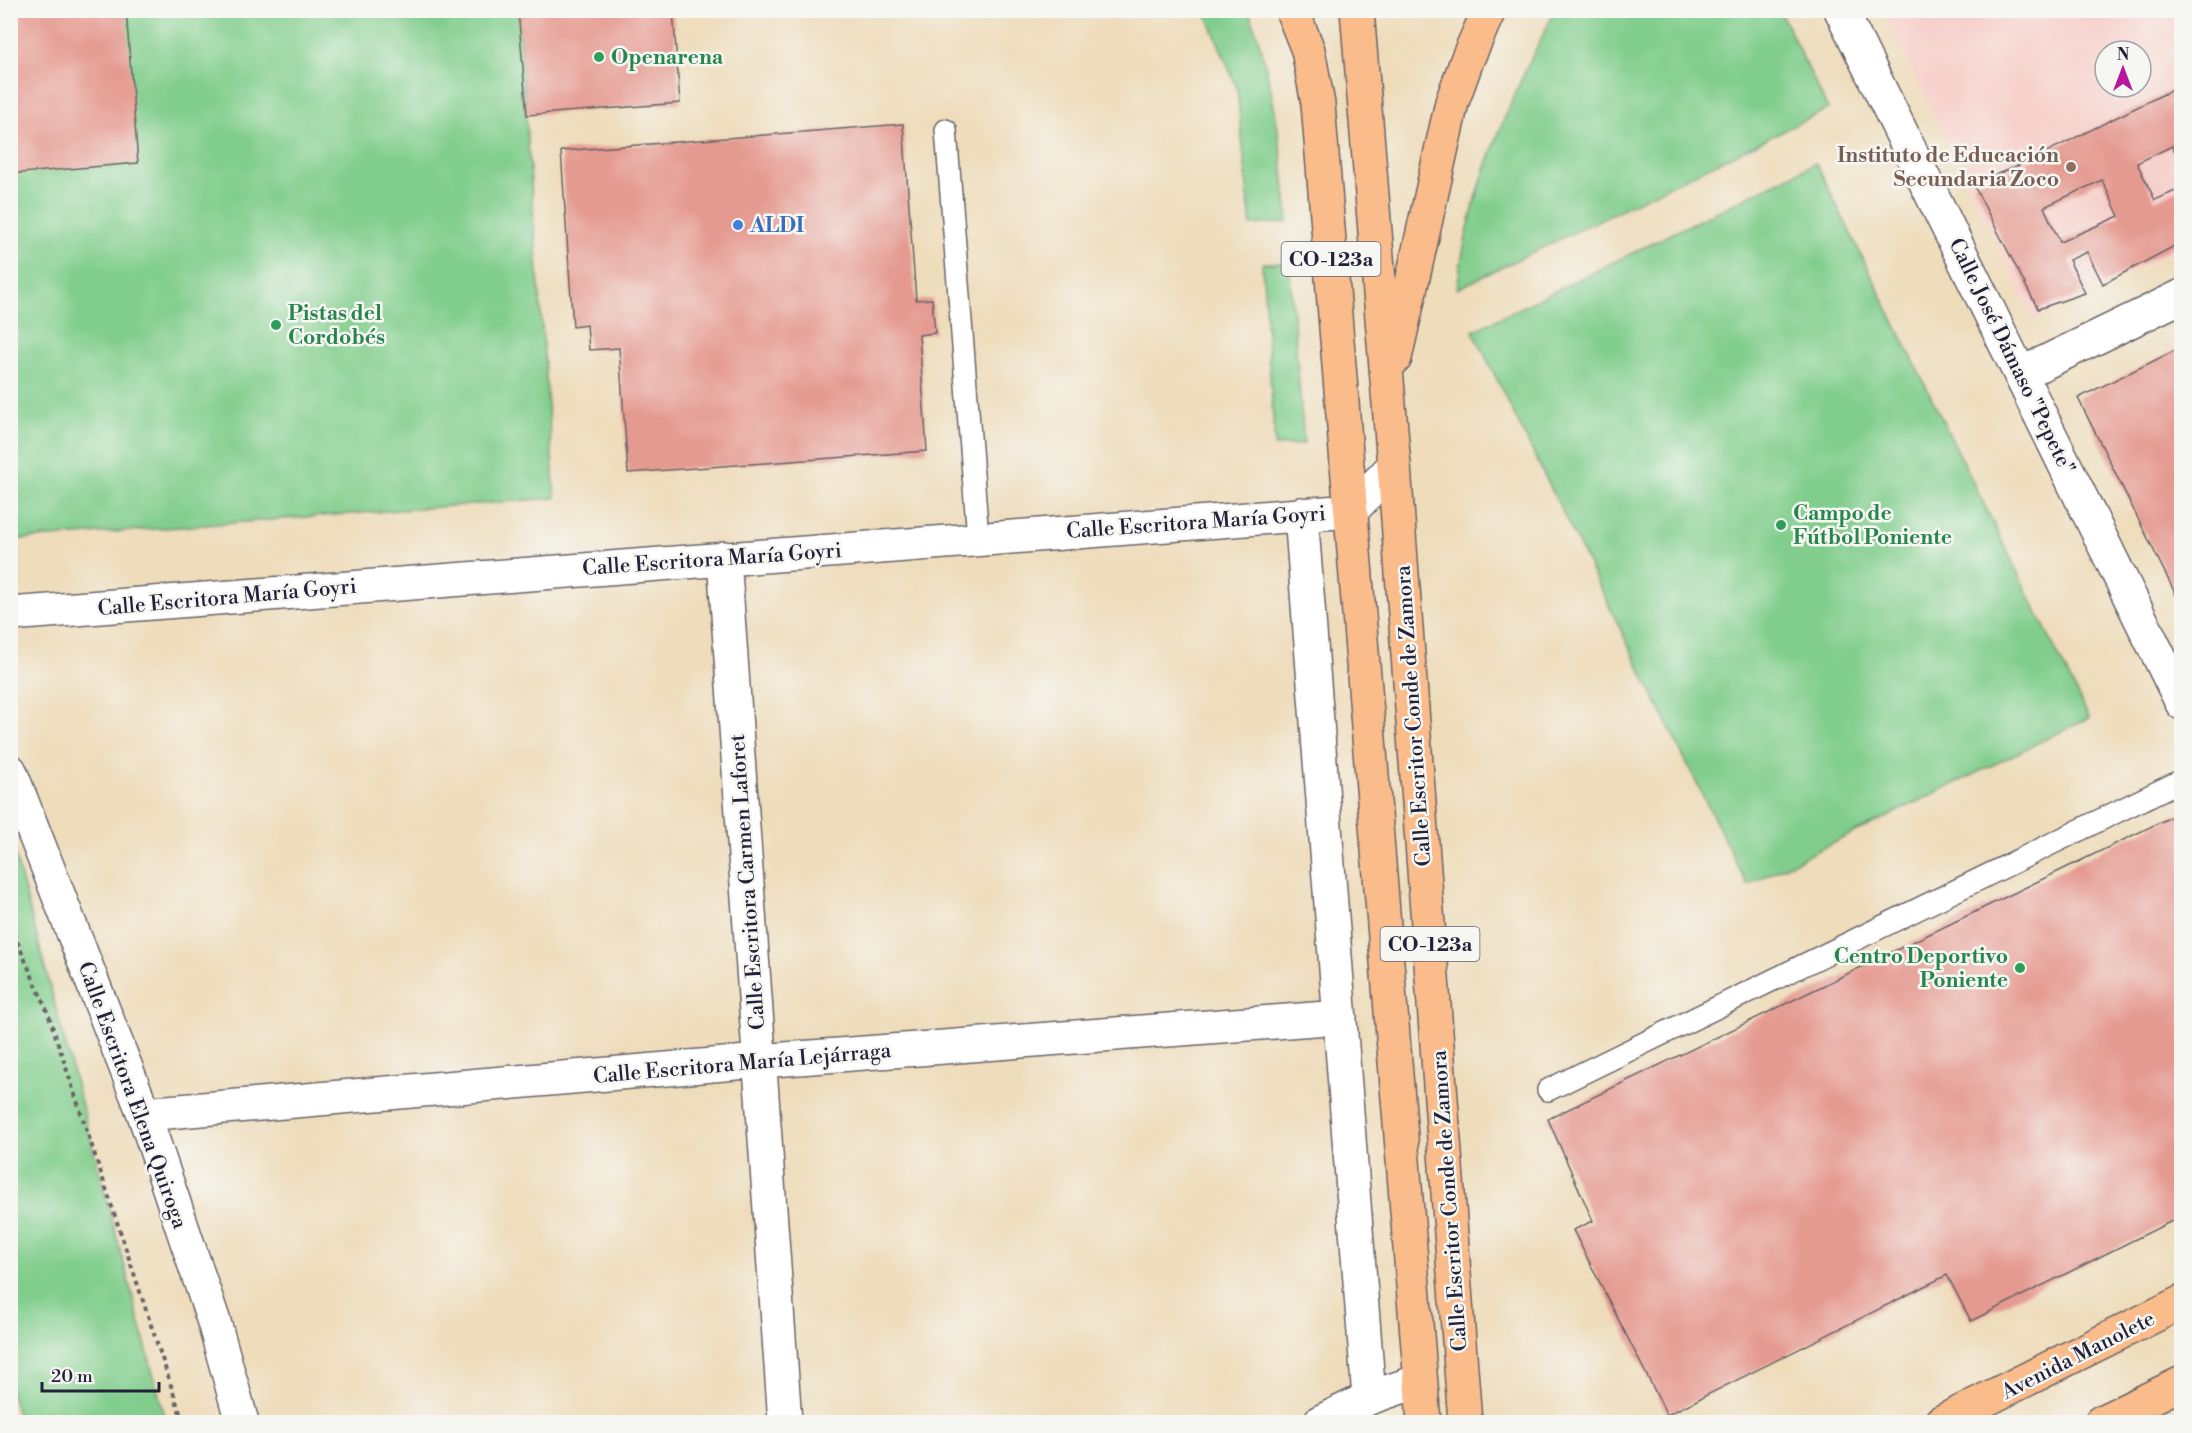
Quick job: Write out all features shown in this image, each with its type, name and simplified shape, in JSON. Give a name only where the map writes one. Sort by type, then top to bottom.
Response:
[{"type":"main road","name":"Calle Escritor Conde de Zamora","points":[[1292,10],[1308,50],[1318,104],[1424,1422]]},
{"type":"main road","name":"Calle Escritor Conde de Zamora","points":[[1357,10],[1388,386],[1465,1422]]},
{"type":"main road","points":[[1388,386],[1452,102],[1489,10]]},
{"type":"main road","name":"Avenida Manolete","points":[[1941,1422],[2181,1302]]},
{"type":"main road","points":[[2101,1422],[2181,1383]]},
{"type":"street","name":"Calle José Dámaso \"Pepete\"","points":[[1841,10],[2181,703]]},
{"type":"street","points":[[2020,374],[2181,296]]},
{"type":"street","name":"Calle Escritora María Goyri","points":[[10,614],[1351,511],[1394,466]]},
{"type":"street","points":[[1300,514],[1369,1398]]},
{"type":"street","name":"Calle Escritora Carmen Laforet","points":[[724,558],[784,1422]]},
{"type":"street","name":"Calle Escritora Elena Quiroga","points":[[10,771],[144,1114],[214,1322],[242,1422]]},
{"type":"street","name":"Calle Escritora María Lejárraga","points":[[144,1114],[759,1061],[1340,1017]]},
{"type":"street","points":[[1320,1422],[1369,1398],[1419,1381]]},
{"type":"lane","points":[[946,130],[978,538]]},
{"type":"lane","points":[[1548,1090],[2181,780]]},
{"type":"path","points":[[10,925],[48,1013],[183,1422]]},
{"type":"shaded area","name":"Instituto de Educación Secundaria Zoco","points":[[1883,11],[2181,11],[2181,247],[2034,320]]},
{"type":"green space","name":"Pistas del Cordobés","points":[[11,11],[518,11],[555,498],[11,540]]},
{"type":"green space","points":[[1205,11],[1249,11],[1265,63],[1276,115],[1288,222],[1251,225],[1237,88]]},
{"type":"green space","points":[[1555,11],[1780,11],[1828,109],[1457,289],[1471,216],[1481,181],[1507,111]]},
{"type":"green space","name":"Campo de Fútbol Poniente","points":[[1816,163],[2089,718],[1747,885],[1473,331]]},
{"type":"green space","points":[[1262,263],[1289,263],[1304,444],[1275,446]]},
{"type":"green space","points":[[11,840],[166,1422],[20,1422],[11,1396]]},
{"type":"building","points":[[10,10],[126,10],[138,163],[10,174]]},
{"type":"building","name":"Openarena","points":[[518,10],[673,10],[680,103],[527,115]]},
{"type":"building","points":[[2182,85],[2182,165],[2172,146],[2137,163],[2155,200],[2182,188],[2182,242],[2103,284],[2087,252],[2069,260],[2085,293],[2038,309],[1973,184],[2022,164]],"holes":[[[2102,180],[2119,216],[2060,242],[2044,207]]]},
{"type":"building","name":"ALDI","points":[[903,124],[916,300],[932,299],[935,333],[919,335],[927,451],[628,473],[619,348],[589,350],[587,325],[573,327],[561,151]]},
{"type":"building","points":[[2182,347],[2182,426],[2179,428],[2182,433],[2182,607],[2078,398]]},
{"type":"building","name":"Centro Deportivo Poniente","points":[[2179,813],[2182,818],[2182,1216],[1971,1321],[1947,1275],[1667,1415],[1573,1230],[1593,1221],[1548,1119]]},
{"type":"place","name":"Openarena","points":[[599,57]]},
{"type":"place","name":"Instituto de Educación Secundaria Zoco","points":[[2071,167]]},
{"type":"place","name":"ALDI","points":[[738,225]]},
{"type":"place","name":"Pistas del Cordobés","points":[[276,325]]},
{"type":"place","name":"Campo de Fútbol Poniente","points":[[1781,525]]},
{"type":"place","name":"Centro Deportivo Poniente","points":[[2020,968]]}]
